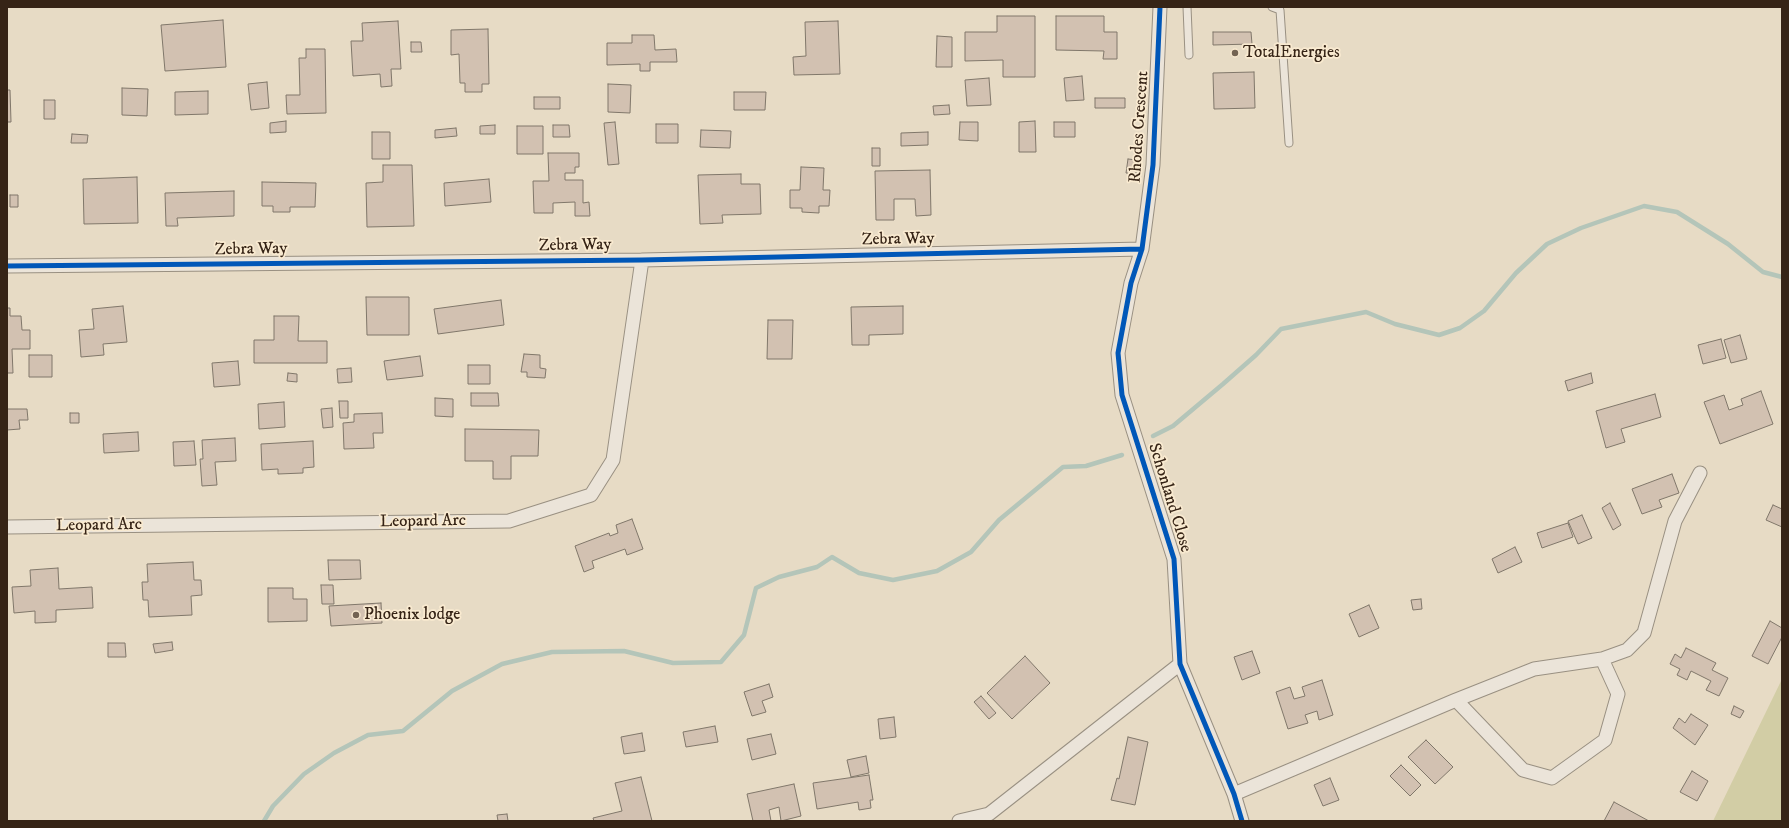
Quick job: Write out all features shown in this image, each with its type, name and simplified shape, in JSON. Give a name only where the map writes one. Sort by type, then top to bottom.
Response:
[{"type":"street","name":"Rhodes Crescent","points":[[1142,248],[1153,165],[1160,7]]},
{"type":"street","name":"Zebra Way","points":[[7,266],[642,260],[1142,248]]},
{"type":"street","name":"Schonland Close","points":[[1142,248],[1131,282],[1118,353],[1122,395],[1174,559],[1180,664],[1234,794],[1242,821]]},
{"type":"street","name":"Leopard Arc","points":[[7,527],[509,521],[590,495],[613,460],[642,260]]},
{"type":"street","points":[[1234,794],[1456,700],[1534,669],[1602,659],[1627,650],[1644,633],[1675,521],[1700,473]]},
{"type":"street","points":[[1456,700],[1523,770],[1552,778],[1605,740],[1618,694],[1602,659]]},
{"type":"street","points":[[959,821],[989,814],[1180,664]]},
{"type":"lane","points":[[1187,7],[1189,55]]},
{"type":"lane","points":[[1272,7],[1280,10],[1289,143]]},
{"type":"shaded area","points":[[1782,679],[1782,821],[1713,821]]},
{"type":"building","points":[[997,16],[1035,16],[1035,77],[1003,77],[1003,60],[965,61],[965,32],[997,32]]},
{"type":"building","points":[[1056,16],[1104,16],[1104,32],[1117,32],[1117,59],[1103,59],[1104,51],[1056,50]]},
{"type":"building","points":[[223,20],[226,67],[165,71],[161,25]]},
{"type":"building","points":[[398,21],[401,69],[391,69],[392,86],[381,87],[380,74],[353,76],[351,41],[363,41],[362,23]]},
{"type":"building","points":[[838,21],[840,74],[794,75],[793,57],[806,56],[805,22]]},
{"type":"building","points":[[488,29],[489,84],[482,84],[482,92],[465,92],[465,83],[460,83],[459,54],[451,55],[451,30]]},
{"type":"building","points":[[1213,32],[1251,32],[1252,44],[1213,45]]},
{"type":"building","points":[[632,35],[654,35],[655,50],[676,49],[677,62],[650,62],[650,71],[640,71],[640,64],[607,65],[607,43],[632,43]]},
{"type":"building","points":[[937,36],[952,37],[952,67],[936,67]]},
{"type":"building","points":[[411,42],[421,42],[422,52],[411,52]]},
{"type":"building","points":[[306,49],[325,49],[326,113],[287,114],[286,95],[300,95],[299,58],[306,58]]},
{"type":"building","points":[[1254,72],[1255,108],[1214,109],[1213,73]]},
{"type":"building","points":[[1082,76],[1084,100],[1066,101],[1064,78]]},
{"type":"building","points":[[989,78],[991,105],[967,106],[965,80]]},
{"type":"building","points":[[267,82],[269,108],[251,110],[248,84]]},
{"type":"building","points":[[608,84],[631,85],[630,113],[608,112]]},
{"type":"building","points":[[122,88],[148,89],[147,116],[122,115]]},
{"type":"building","points":[[7,90],[10,90],[11,122],[7,122]]},
{"type":"building","points":[[208,91],[208,114],[175,115],[175,92]]},
{"type":"building","points":[[734,92],[766,92],[765,110],[734,110]]},
{"type":"building","points":[[534,97],[560,97],[560,109],[534,109]]},
{"type":"building","points":[[1095,98],[1125,98],[1125,108],[1095,108]]},
{"type":"building","points":[[44,100],[55,100],[55,119],[44,119]]},
{"type":"building","points":[[949,105],[950,114],[934,115],[933,106]]},
{"type":"building","points":[[286,121],[286,132],[270,133],[270,123]]},
{"type":"building","points":[[1035,121],[1036,152],[1019,152],[1019,122]]},
{"type":"building","points":[[615,122],[619,164],[608,165],[604,123]]},
{"type":"building","points":[[960,122],[978,122],[978,141],[959,140]]},
{"type":"building","points":[[1054,122],[1075,122],[1075,137],[1054,137]]},
{"type":"building","points":[[656,124],[678,124],[678,143],[656,143]]},
{"type":"building","points":[[495,125],[495,134],[480,134],[480,126]]},
{"type":"building","points":[[553,125],[569,125],[570,137],[553,137]]},
{"type":"building","points":[[517,126],[543,126],[543,154],[517,154]]},
{"type":"building","points":[[456,128],[457,136],[435,138],[435,130]]},
{"type":"building","points":[[701,130],[731,131],[730,148],[700,147]]},
{"type":"building","points":[[372,132],[390,132],[390,159],[372,159]]},
{"type":"building","points":[[928,132],[928,145],[901,146],[901,133]]},
{"type":"building","points":[[72,134],[88,135],[87,143],[71,143]]},
{"type":"building","points":[[872,148],[880,148],[880,166],[872,166]]},
{"type":"building","points":[[548,153],[579,153],[579,167],[575,167],[575,173],[565,173],[565,180],[583,180],[583,203],[589,202],[590,216],[575,216],[575,202],[553,203],[553,213],[534,213],[533,181],[549,181]]},
{"type":"building","points":[[1128,159],[1137,160],[1136,174],[1126,173]]},
{"type":"building","points":[[383,165],[412,165],[414,226],[367,227],[366,183],[383,182]]},
{"type":"building","points":[[801,167],[824,168],[823,190],[830,190],[829,206],[819,206],[819,213],[802,212],[802,208],[790,208],[790,190],[800,190]]},
{"type":"building","points":[[930,170],[931,215],[916,216],[915,199],[894,199],[894,220],[876,220],[875,171]]},
{"type":"building","points":[[741,174],[741,184],[760,184],[761,214],[722,215],[723,223],[700,224],[698,175]]},
{"type":"building","points":[[137,177],[138,223],[84,224],[83,179]]},
{"type":"building","points":[[489,179],[491,202],[445,206],[444,183]]},
{"type":"building","points":[[262,182],[316,183],[315,207],[290,207],[290,212],[273,212],[273,206],[262,206]]},
{"type":"building","points":[[234,191],[234,216],[177,218],[178,226],[166,226],[165,193]]},
{"type":"building","points":[[10,195],[18,195],[18,207],[10,207]]},
{"type":"building","points":[[366,297],[409,297],[409,335],[367,335]]},
{"type":"building","points":[[501,300],[504,325],[438,334],[434,309]]},
{"type":"building","points":[[123,306],[127,342],[103,344],[104,355],[81,357],[79,330],[94,329],[92,309]]},
{"type":"building","points":[[903,306],[903,334],[869,335],[869,345],[852,345],[851,307]]},
{"type":"building","points":[[7,308],[10,308],[10,316],[21,316],[22,330],[30,330],[30,349],[12,349],[13,373],[7,373]]},
{"type":"building","points":[[274,316],[299,316],[298,341],[327,341],[327,363],[254,363],[254,340],[274,340]]},
{"type":"building","points":[[768,320],[793,320],[792,359],[767,359]]},
{"type":"building","points":[[1740,335],[1747,359],[1731,363],[1724,340]]},
{"type":"building","points":[[1721,339],[1726,358],[1703,364],[1698,345]]},
{"type":"building","points":[[524,354],[540,355],[540,368],[546,369],[545,378],[527,377],[527,372],[521,372]]},
{"type":"building","points":[[29,355],[52,355],[52,377],[29,377]]},
{"type":"building","points":[[420,356],[423,376],[387,380],[384,361]]},
{"type":"building","points":[[238,361],[240,385],[214,387],[212,363]]},
{"type":"building","points":[[468,365],[490,365],[490,384],[468,384]]},
{"type":"building","points":[[351,368],[352,382],[338,383],[337,369]]},
{"type":"building","points":[[288,373],[297,374],[297,382],[287,381]]},
{"type":"building","points":[[1591,373],[1593,383],[1568,391],[1565,381]]},
{"type":"building","points":[[1761,391],[1773,424],[1720,444],[1704,402],[1724,395],[1729,410],[1743,405],[1741,399]]},
{"type":"building","points":[[471,393],[498,393],[499,406],[471,406]]},
{"type":"building","points":[[1655,394],[1661,417],[1621,429],[1625,442],[1606,448],[1596,411]]},
{"type":"building","points":[[435,398],[453,399],[453,417],[435,416]]},
{"type":"building","points":[[339,401],[348,401],[348,418],[340,418]]},
{"type":"building","points":[[284,402],[285,427],[259,429],[258,404]]},
{"type":"building","points":[[332,408],[333,427],[323,428],[321,409]]},
{"type":"building","points":[[7,409],[27,409],[28,420],[19,420],[20,429],[7,430]]},
{"type":"building","points":[[70,413],[79,413],[79,423],[70,423]]},
{"type":"building","points":[[382,413],[383,433],[373,433],[374,448],[344,449],[343,423],[354,422],[354,414]]},
{"type":"building","points":[[465,429],[539,430],[538,456],[511,456],[511,479],[493,479],[493,461],[465,461]]},
{"type":"building","points":[[138,432],[139,451],[104,453],[103,434]]},
{"type":"building","points":[[235,438],[236,461],[215,462],[217,485],[202,486],[200,459],[203,459],[202,440]]},
{"type":"building","points":[[194,441],[196,465],[174,466],[173,442]]},
{"type":"building","points":[[313,441],[314,467],[303,468],[303,473],[278,474],[278,469],[262,470],[261,444]]},
{"type":"building","points":[[1672,474],[1679,493],[1659,500],[1662,507],[1642,514],[1632,489]]},
{"type":"building","points":[[1610,503],[1621,525],[1613,530],[1602,508]]},
{"type":"building","points":[[1773,505],[1782,509],[1782,527],[1766,520]]},
{"type":"building","points":[[1582,515],[1592,538],[1578,544],[1568,521]]},
{"type":"building","points":[[632,519],[643,549],[627,555],[625,549],[592,561],[594,568],[584,572],[575,546],[609,533],[610,536],[618,533],[616,525]]},
{"type":"building","points":[[1568,523],[1573,537],[1542,548],[1537,533]]},
{"type":"building","points":[[1515,547],[1522,562],[1498,573],[1492,559]]},
{"type":"building","points":[[328,560],[360,560],[361,579],[329,580]]},
{"type":"building","points":[[193,562],[194,580],[201,580],[202,595],[191,596],[192,615],[149,617],[148,600],[143,600],[142,582],[148,582],[147,564]]},
{"type":"building","points":[[58,568],[59,589],[92,587],[93,608],[56,610],[56,622],[35,623],[35,611],[14,613],[12,587],[31,586],[30,570]]},
{"type":"building","points":[[321,585],[333,585],[334,604],[322,604]]},
{"type":"building","points":[[268,588],[293,588],[293,599],[307,599],[307,621],[268,622]]},
{"type":"building","points":[[1421,599],[1422,609],[1413,610],[1411,600]]},
{"type":"building","name":"Phoenix lodge","points":[[381,603],[382,623],[331,626],[329,606]]},
{"type":"building","points":[[1369,605],[1379,628],[1359,637],[1349,614]]},
{"type":"building","points":[[1770,621],[1782,628],[1782,637],[1768,664],[1752,656]]},
{"type":"building","points":[[172,642],[173,650],[155,653],[153,644]]},
{"type":"building","points":[[108,643],[125,643],[126,657],[108,657]]},
{"type":"building","points":[[1686,648],[1716,663],[1712,670],[1728,678],[1719,696],[1706,690],[1711,681],[1691,671],[1687,680],[1677,675],[1680,669],[1670,664],[1675,654],[1681,658]]},
{"type":"building","points":[[1252,651],[1260,673],[1242,680],[1234,657]]},
{"type":"building","points":[[1025,656],[1050,683],[1012,719],[987,693]]},
{"type":"building","points":[[1322,680],[1333,715],[1319,720],[1317,711],[1305,715],[1308,723],[1288,729],[1276,692],[1290,687],[1294,699],[1305,696],[1302,687]]},
{"type":"building","points":[[769,684],[773,697],[762,701],[766,712],[752,716],[744,692]]},
{"type":"building","points":[[981,696],[996,713],[989,719],[974,702]]},
{"type":"building","points":[[1734,706],[1744,711],[1740,718],[1731,714]]},
{"type":"building","points":[[1691,714],[1708,725],[1695,745],[1673,728],[1679,718],[1685,723]]},
{"type":"building","points":[[894,717],[896,737],[880,739],[878,719]]},
{"type":"building","points":[[715,726],[718,742],[686,747],[683,732]]},
{"type":"building","points":[[642,733],[645,751],[624,754],[621,737]]},
{"type":"building","points":[[771,734],[776,754],[752,760],[747,739]]},
{"type":"building","points":[[1128,737],[1148,742],[1135,805],[1111,800],[1117,778],[1119,779]]},
{"type":"building","points":[[1426,740],[1453,767],[1435,784],[1408,757]]},
{"type":"building","points":[[866,756],[869,773],[851,777],[847,760]]},
{"type":"building","points":[[1401,765],[1421,785],[1410,796],[1390,776]]},
{"type":"building","points":[[1692,771],[1708,781],[1697,801],[1680,792]]},
{"type":"building","points":[[869,775],[873,800],[870,800],[871,808],[859,810],[858,802],[817,809],[813,783]]},
{"type":"building","points":[[641,777],[652,821],[594,821],[593,818],[622,811],[615,783]]},
{"type":"building","points":[[1330,778],[1339,800],[1323,806],[1314,785]]},
{"type":"building","points":[[794,784],[801,816],[781,821],[779,807],[769,810],[771,821],[753,821],[747,794]]},
{"type":"building","points":[[1614,802],[1649,821],[1604,821]]},
{"type":"building","points":[[507,814],[508,821],[498,821],[497,815]]},
{"type":"waterway","points":[[1153,436],[1173,426],[1256,355],[1281,329],[1366,312],[1395,324],[1439,335],[1460,328],[1484,311],[1516,273],[1547,244],[1581,228],[1644,206],[1677,212],[1728,244],[1763,272],[1782,277]]},
{"type":"waterway","points":[[264,821],[273,806],[304,774],[334,753],[368,735],[403,731],[452,691],[502,664],[552,652],[624,651],[673,663],[721,662],[744,635],[756,588],[779,577],[817,567],[832,557],[859,573],[893,580],[937,571],[971,552],[999,520],[1063,467],[1086,466],[1122,455]]},
{"type":"cycle path","points":[[1160,7],[1153,165],[1142,249],[1131,283],[1118,353],[1122,395],[1174,559],[1180,664],[1234,794],[1242,821]]},
{"type":"cycle path","points":[[7,266],[642,260],[1142,249]]},
{"type":"place","name":"TotalEnergies","points":[[1235,53]]},
{"type":"place","name":"Phoenix lodge","points":[[356,615]]}]
